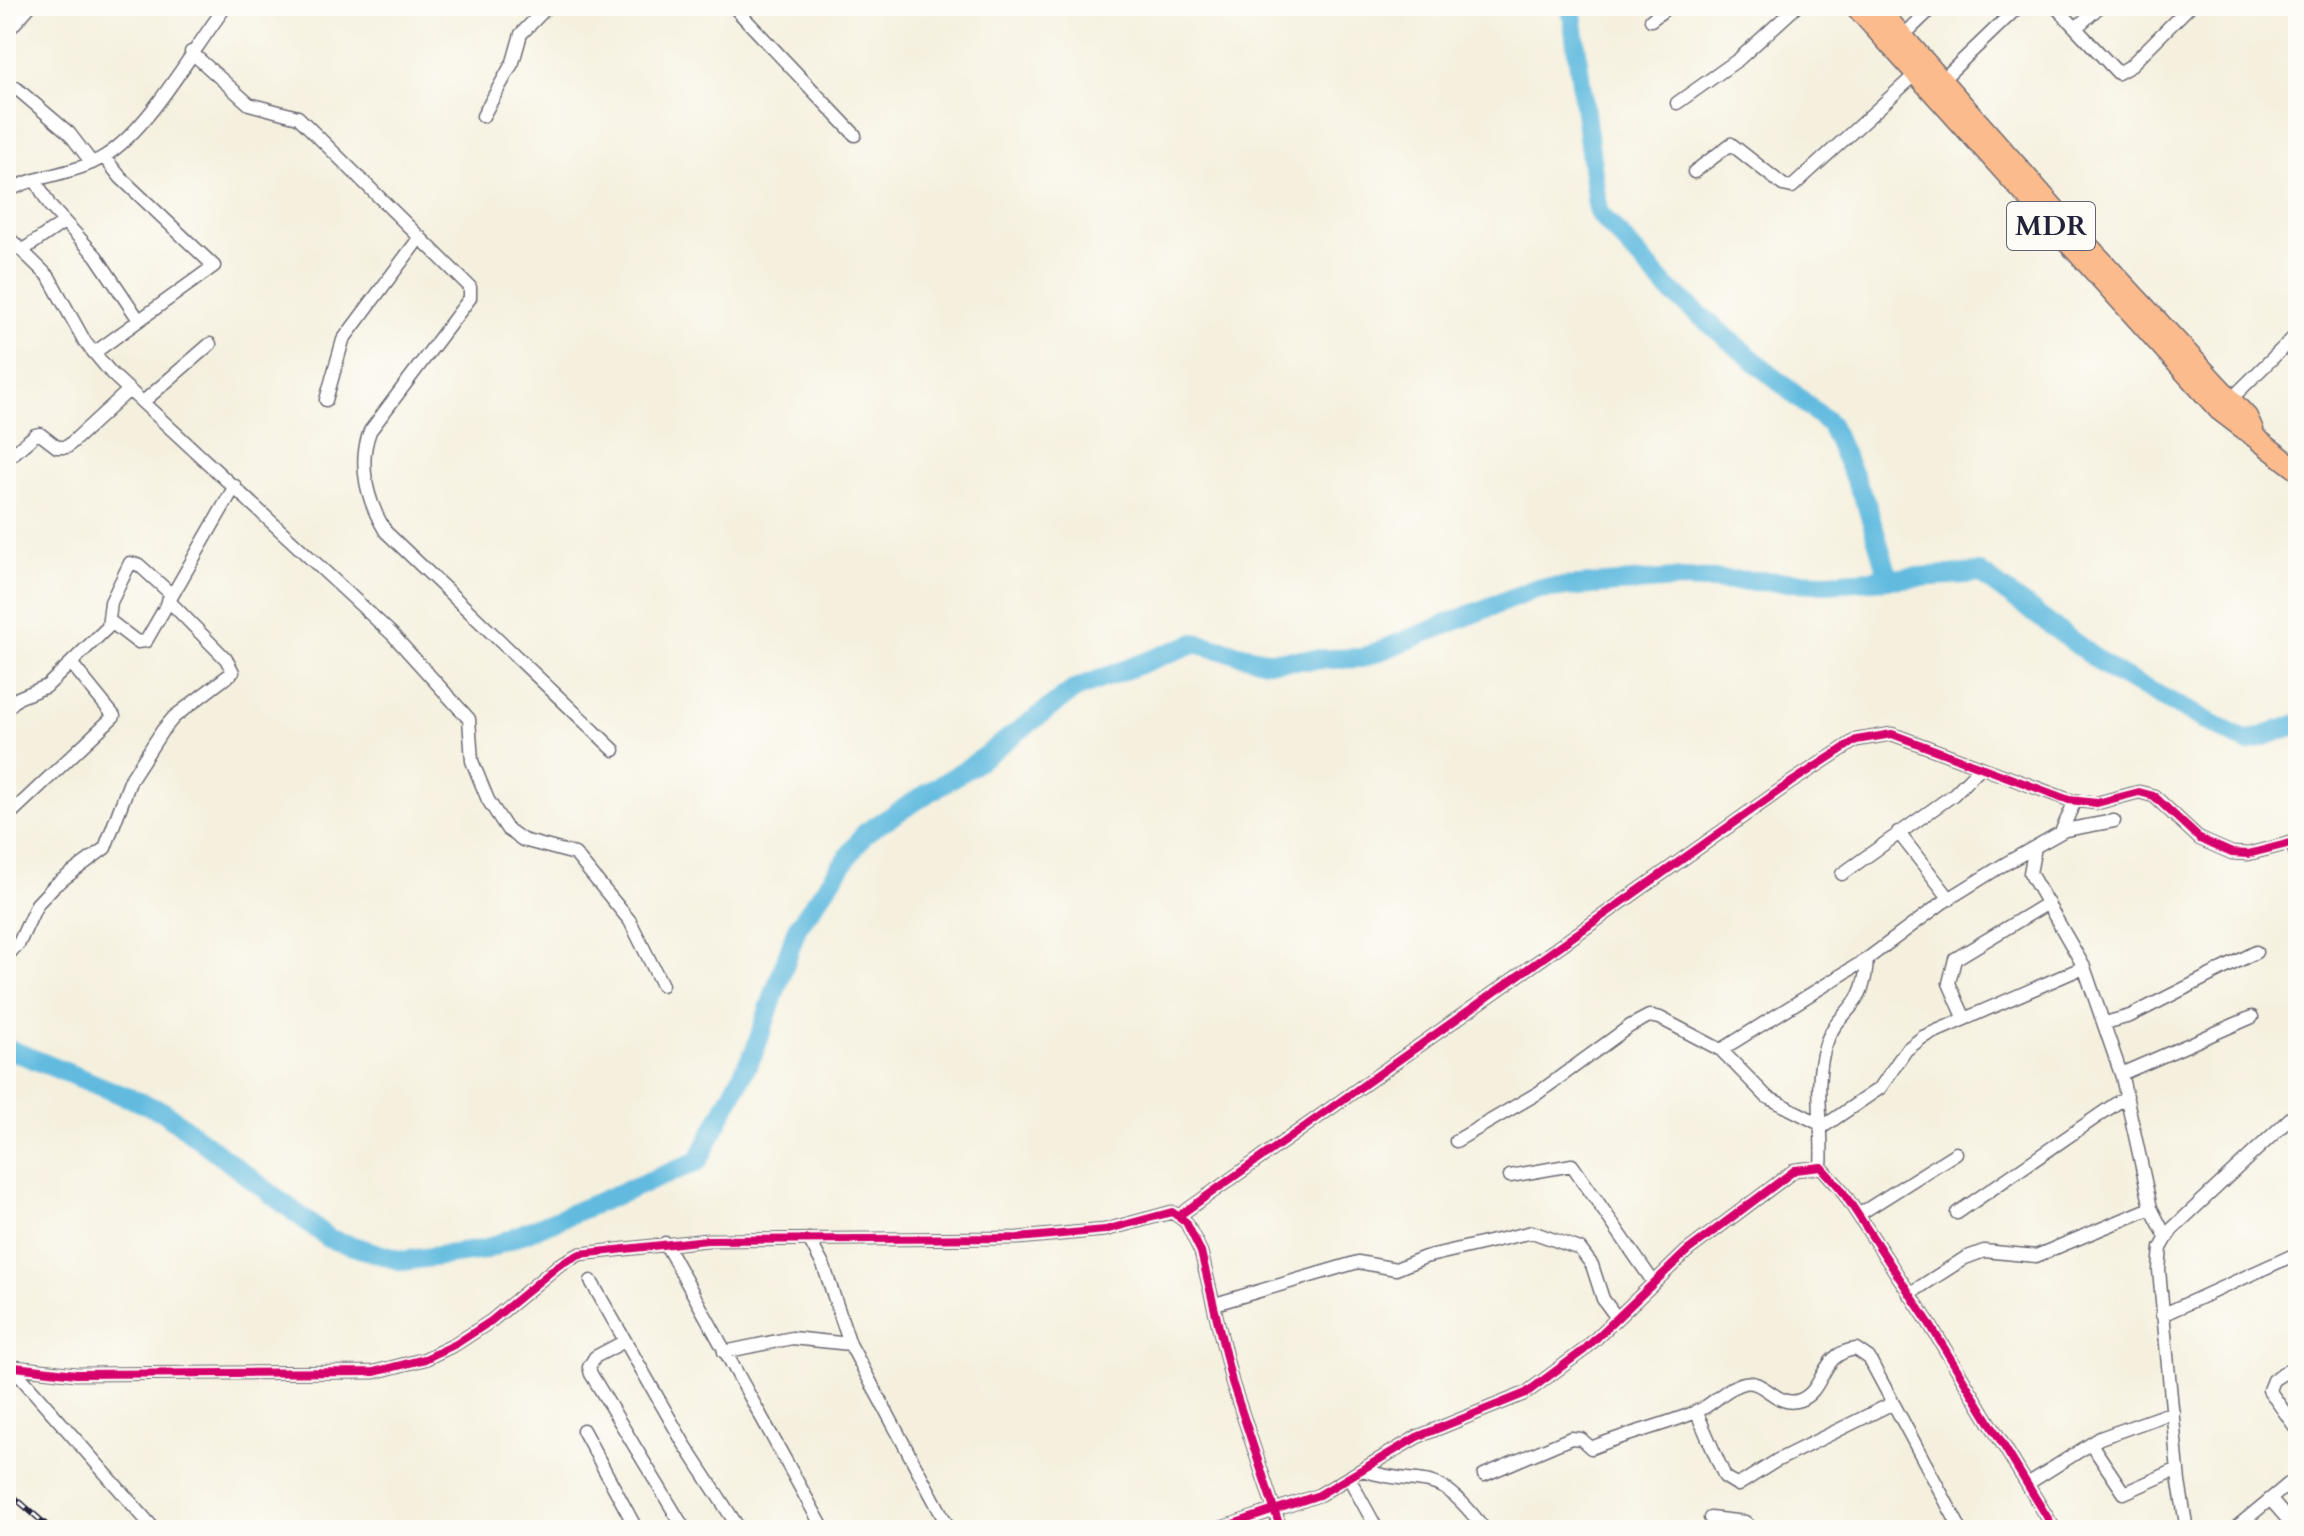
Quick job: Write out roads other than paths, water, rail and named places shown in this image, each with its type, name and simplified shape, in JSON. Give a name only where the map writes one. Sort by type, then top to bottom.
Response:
[{"type":"main road","name":"MDR","points":[[1855,6],[2219,410],[2240,429],[2256,436],[2298,470]]},
{"type":"main road","name":"MDR","points":[[1876,6],[2247,417],[2256,436]]},
{"type":"street","points":[[6,33],[30,6]]},
{"type":"street","points":[[6,192],[98,160],[119,146],[151,110],[226,6]]},
{"type":"street","points":[[483,116],[513,62],[521,34],[548,6]]},
{"type":"street","points":[[733,6],[855,135]]},
{"type":"street","points":[[1651,20],[1669,6]]},
{"type":"street","points":[[1677,103],[1739,59],[1797,6]]},
{"type":"street","points":[[1903,36],[1934,6]]},
{"type":"street","points":[[1942,80],[2019,6]]},
{"type":"street","points":[[2055,6],[2118,73],[2190,6]]},
{"type":"street","points":[[2076,28],[2100,6]]},
{"type":"street","points":[[191,52],[249,104],[298,117],[472,293],[370,431],[363,449],[368,492],[377,517],[412,559],[614,750]]},
{"type":"street","points":[[1694,172],[1731,144],[1783,185],[1792,187],[1917,73]]},
{"type":"street","points":[[16,88],[121,178],[214,266],[94,353]]},
{"type":"street","points":[[36,181],[64,222],[96,256],[139,320]]},
{"type":"street","points":[[23,250],[64,222]]},
{"type":"street","points":[[6,235],[60,293],[94,353],[129,390],[392,634],[469,719],[472,761],[488,800],[507,829],[523,840],[575,854],[630,921],[662,985]]},
{"type":"street","points":[[326,400],[343,340],[420,237]]},
{"type":"street","points":[[2230,400],[2298,333]]},
{"type":"street","points":[[143,402],[210,344]]},
{"type":"street","points":[[6,460],[35,435],[40,434],[57,447],[67,447],[129,390]]},
{"type":"street","points":[[111,622],[142,643],[235,486]]},
{"type":"street","points":[[6,709],[18,698],[47,686],[111,622],[111,602],[130,563],[139,565],[170,597],[226,659],[233,672],[174,717],[162,731],[131,779],[105,848],[54,886],[37,904],[19,943],[6,957]]},
{"type":"street","points":[[6,818],[114,716],[71,663]]},
{"type":"street","points":[[9,1366],[76,1374],[239,1376],[322,1375],[398,1368],[456,1344],[567,1260],[622,1247],[809,1239],[988,1240],[1069,1235],[1105,1230],[1161,1212],[1180,1215],[1790,783],[1856,740],[1892,734],[2075,801],[2097,803],[2139,792],[2154,796],[2200,839],[2217,849],[2248,854],[2295,842],[2298,860]]},
{"type":"street","points":[[1842,874],[1966,784],[1981,767]]},
{"type":"street","points":[[2061,832],[2075,801]]},
{"type":"street","points":[[1721,1050],[1867,959],[1950,899],[2035,847],[2061,832],[2114,821]]},
{"type":"street","points":[[1898,832],[1950,899]]},
{"type":"street","points":[[2035,847],[2030,873],[2084,967],[2105,1023],[2127,1096],[2151,1208],[2166,1237]]},
{"type":"street","points":[[1964,1017],[1949,983],[1955,959],[2048,903]]},
{"type":"street","points":[[2105,1023],[2130,1016],[2256,952]]},
{"type":"street","points":[[1821,1167],[1824,1126],[1819,1071],[1825,1044],[1863,992],[1867,959]]},
{"type":"street","points":[[1824,1126],[1880,1088],[1906,1050],[1923,1037],[2084,967]]},
{"type":"street","points":[[2121,1074],[2252,1017]]},
{"type":"street","points":[[1456,1141],[1538,1093],[1640,1019],[1660,1018],[1721,1050],[1767,1097],[1824,1126]]},
{"type":"street","points":[[1957,1213],[2127,1096]]},
{"type":"street","points":[[2187,1530],[2162,1315],[2161,1248],[2166,1237],[2298,1111]]},
{"type":"street","points":[[1858,1215],[1956,1153]]},
{"type":"street","points":[[1510,1176],[1572,1165],[1654,1283]]},
{"type":"street","points":[[1215,1530],[1319,1495],[1417,1437],[1526,1393],[1553,1376],[1715,1228],[1795,1170],[1821,1167],[1831,1176],[1909,1294],[2029,1483],[2055,1530]]},
{"type":"street","points":[[1909,1294],[1965,1258],[1984,1251],[2036,1256],[2151,1208]]},
{"type":"street","points":[[1180,1215],[1196,1238],[1215,1304],[1232,1382],[1272,1511],[1281,1530]]},
{"type":"street","points":[[1215,1304],[1358,1262],[1396,1269],[1425,1257],[1532,1232],[1580,1249],[1592,1265],[1603,1299],[1617,1318]]},
{"type":"street","points":[[809,1239],[824,1267],[850,1344],[950,1530]]},
{"type":"street","points":[[665,1243],[824,1530]]},
{"type":"street","points":[[2162,1315],[2298,1253]]},
{"type":"street","points":[[591,1281],[683,1442],[740,1530]]},
{"type":"street","points":[[724,1352],[792,1338],[850,1344]]},
{"type":"street","points":[[625,1341],[595,1357],[589,1367],[679,1527]]},
{"type":"street","points":[[1484,1475],[1571,1438],[1581,1439],[1591,1448],[1696,1411],[1749,1382],[1775,1398],[1790,1402],[1800,1400],[1815,1390],[1821,1372],[1828,1363],[1856,1349],[1869,1358],[1961,1530]]},
{"type":"street","points":[[2298,1364],[2273,1380],[2269,1390],[2298,1431]]},
{"type":"street","points":[[9,1366],[155,1530]]},
{"type":"street","points":[[1696,1411],[1725,1477],[1738,1485],[1776,1461],[1893,1403]]},
{"type":"street","points":[[2029,1483],[2091,1444],[2173,1412]]},
{"type":"street","points":[[583,1430],[637,1530]]},
{"type":"street","points":[[2091,1444],[2124,1493],[2178,1469]]},
{"type":"street","points":[[1362,1470],[1440,1484],[1464,1503],[1485,1530]]},
{"type":"street","points":[[2233,1530],[2298,1476]]},
{"type":"street","points":[[1349,1478],[1376,1527]]},
{"type":"street","points":[[2270,1499],[2297,1530]]},
{"type":"street","points":[[1710,1518],[1745,1522],[1754,1530]]},
{"type":"street","points":[[2248,1518],[2256,1530]]},
{"type":"waterway","points":[[1571,6],[1598,212],[1667,288],[1830,424],[1867,506],[1889,579]]},
{"type":"waterway","points":[[6,1048],[164,1112],[330,1239],[402,1261],[484,1250],[698,1161],[755,1050],[797,928],[865,833],[974,764],[1075,689],[1195,643],[1266,661],[1362,658],[1535,589],[1675,579],[1826,583],[1980,573],[2114,672],[2247,742],[2298,724]]},
{"type":"railway","points":[[6,1490],[52,1530]]}]
